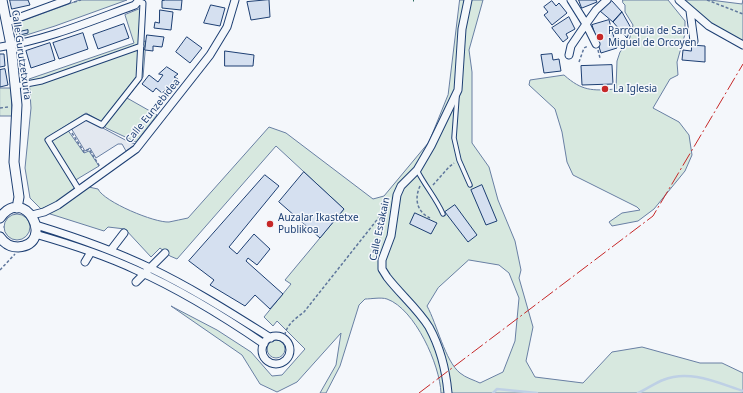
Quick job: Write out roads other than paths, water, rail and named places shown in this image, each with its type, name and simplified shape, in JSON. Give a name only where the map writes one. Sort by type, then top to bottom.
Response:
[{"type":"street","name":"Calle Gurutzetxuria","points":[[2,0],[3,22],[11,45],[16,86],[18,114],[14,162],[19,197],[17,208]]},
{"type":"street","points":[[3,22],[67,0]]},
{"type":"street","name":"Calle Eunzebidea","points":[[32,215],[44,212],[58,205],[136,149],[210,55],[227,27],[235,0]]},
{"type":"street","points":[[458,90],[462,29],[468,0]]},
{"type":"street","points":[[571,0],[596,44]]},
{"type":"street","points":[[569,55],[571,46],[586,24],[596,10],[607,0]]},
{"type":"street","points":[[679,0],[709,26],[743,45]]},
{"type":"street","points":[[0,47],[40,39],[136,5],[139,1],[142,3],[139,78],[102,125],[86,117],[48,140],[80,190]]},
{"type":"street","points":[[690,11],[694,41]]},
{"type":"street","points":[[16,86],[42,80],[141,46]]},
{"type":"street","name":"Calle Estakain","points":[[448,393],[447,380],[438,348],[429,328],[382,269],[382,260],[391,236],[397,195],[401,186],[417,170],[431,146],[458,90]]},
{"type":"street","points":[[0,218],[6,211],[17,208],[28,211],[32,215],[36,229],[28,243],[17,247],[6,244],[0,237]]},
{"type":"street","points":[[36,229],[111,250],[150,268],[216,303],[271,338]]},
{"type":"street","points":[[36,229],[144,274],[198,302],[264,344]]},
{"type":"street","points":[[111,250],[124,233]]},
{"type":"street","points":[[85,262],[91,252]]},
{"type":"street","points":[[136,282],[165,253]]},
{"type":"street","points":[[278,337],[285,340],[290,348],[290,353],[281,364],[271,364],[264,358],[262,348],[271,338],[278,337]]},
{"type":"lane","points":[[458,90],[454,138],[459,160],[470,185]]},
{"type":"lane","points":[[417,170],[423,181],[430,189],[443,214]]},
{"type":"waterway","points":[[638,393],[663,380],[683,376],[704,378],[743,391]]},
{"type":"waterway","points":[[493,393],[497,389],[537,393]]},
{"type":"place","name":"Parroquia de San Miguel de Orcoyen","points":[[600,37]]},
{"type":"place","name":"La Iglesia","points":[[605,89]]},
{"type":"place","name":"Auzalar Ikastetxe Publikoa","points":[[270,224]]}]
